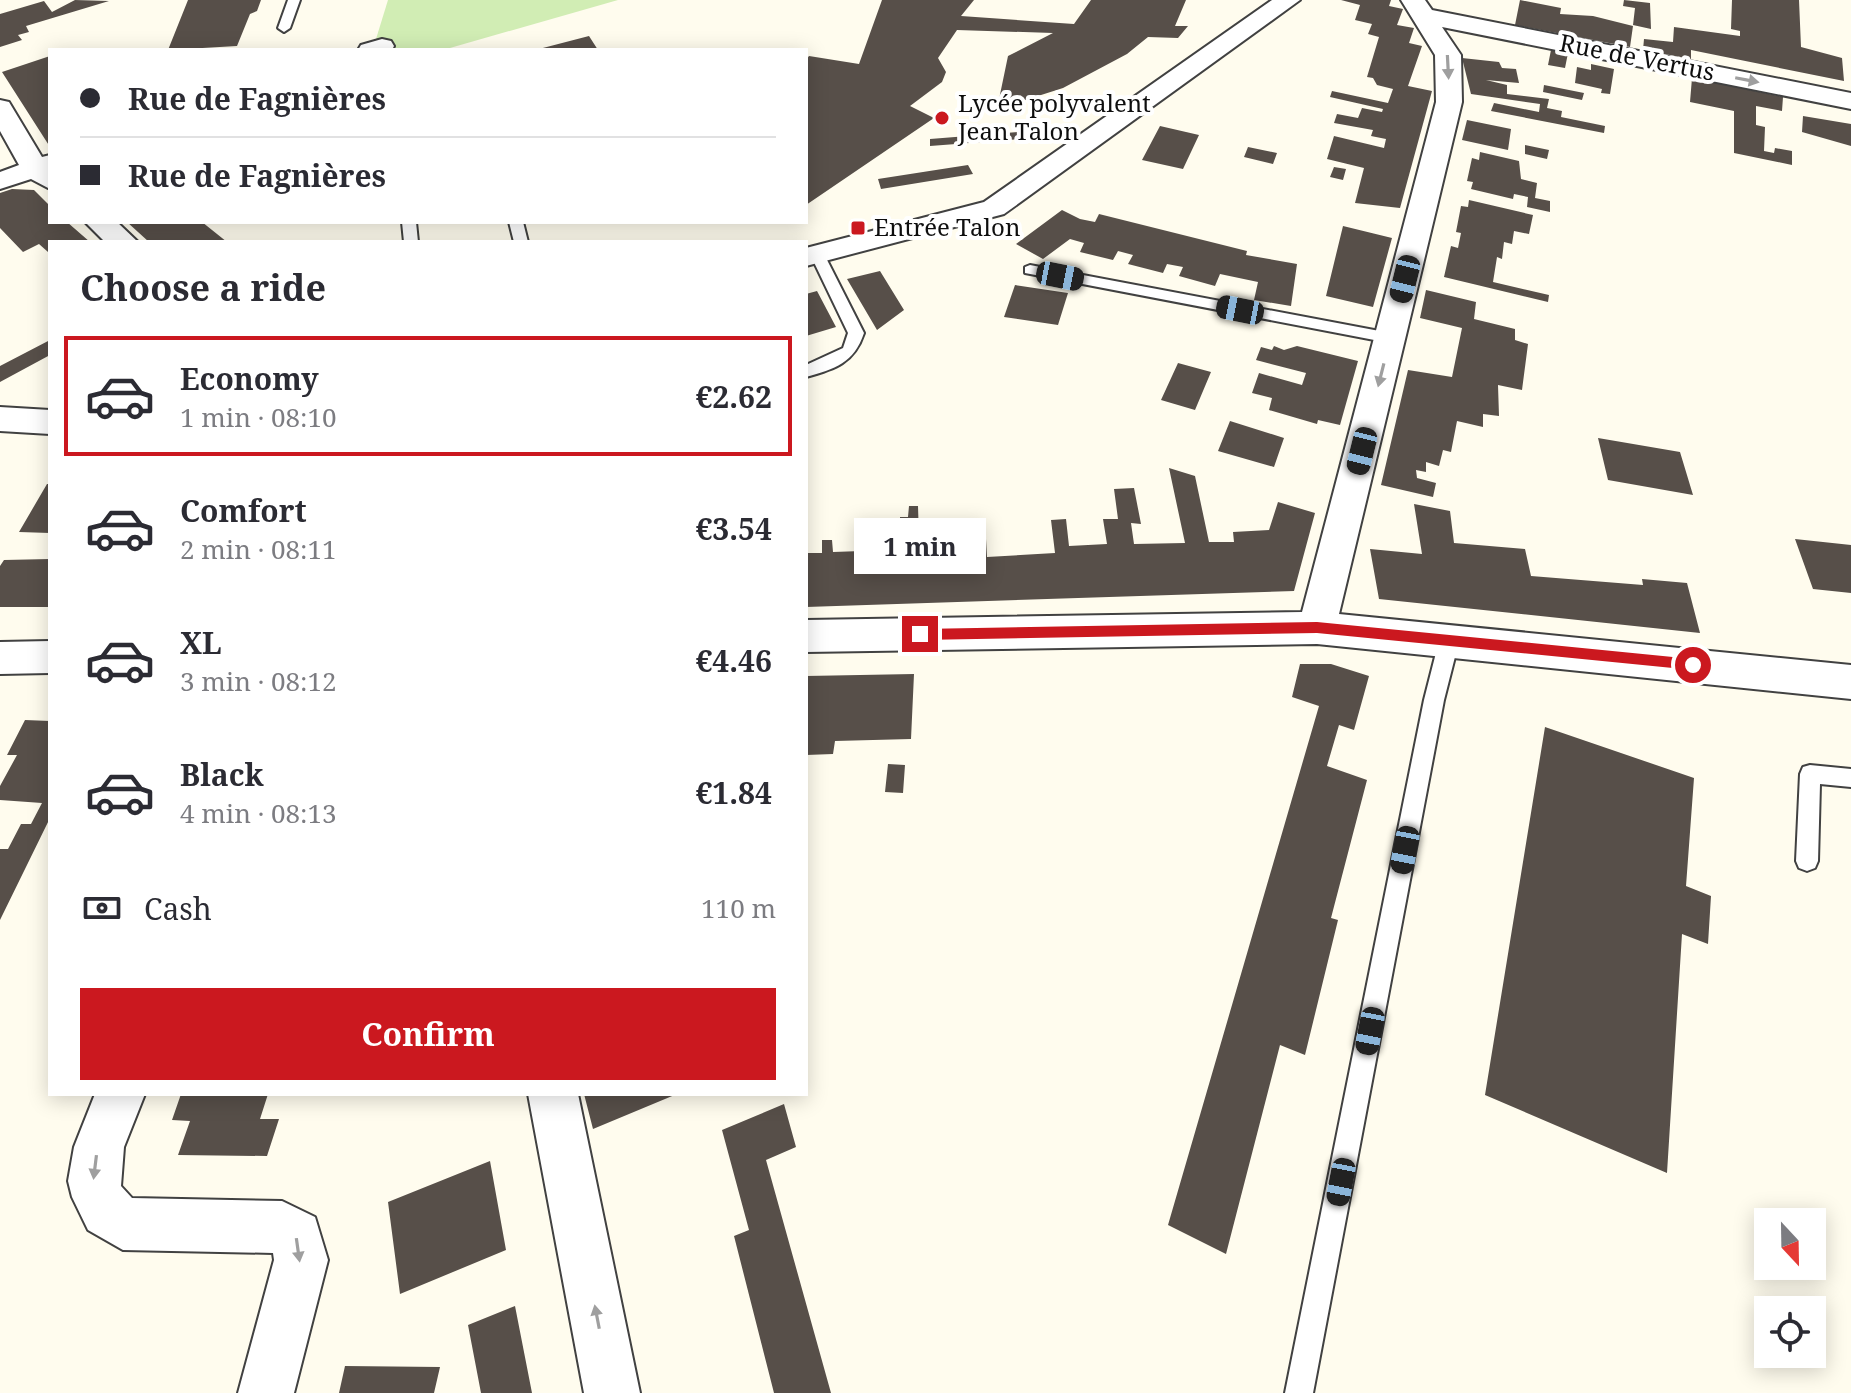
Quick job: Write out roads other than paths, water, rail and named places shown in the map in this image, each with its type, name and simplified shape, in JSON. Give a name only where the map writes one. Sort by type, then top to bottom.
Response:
[{"type":"street","points":[[812,256],[994,208],[1288,0]]},
{"type":"street","points":[[1317,628],[1449,102],[1448,55],[1418,8]]},
{"type":"street","name":"Rue de Vertus","points":[[1418,8],[1851,101]]},
{"type":"street","points":[[0,108],[45,171],[0,181]]},
{"type":"street","points":[[101,224],[121,240]]},
{"type":"street","points":[[0,419],[48,422]]},
{"type":"street","points":[[808,636],[1317,628],[1851,682]]},
{"type":"street","points":[[0,658],[48,657]]},
{"type":"street","points":[[119,1096],[96,1155],[93,1189],[103,1213],[123,1224],[282,1227],[296,1236],[301,1260],[266,1393]]},
{"type":"street","points":[[553,1096],[612,1393]]},
{"type":"lane","points":[[284,28],[294,0]]},
{"type":"lane","points":[[808,370],[822,367],[850,351],[856,333],[812,256]]},
{"type":"lane","points":[[1030,270],[1390,338]]},
{"type":"lane","points":[[1299,1393],[1434,700],[1449,641]]},
{"type":"lane","points":[[1807,861],[1810,774],[1851,778]]},
{"type":"place","name":"Lycée polyvalent Jean Talon","points":[[942,118]]},
{"type":"place","name":"Entrée Talon","points":[[858,228]]}]
